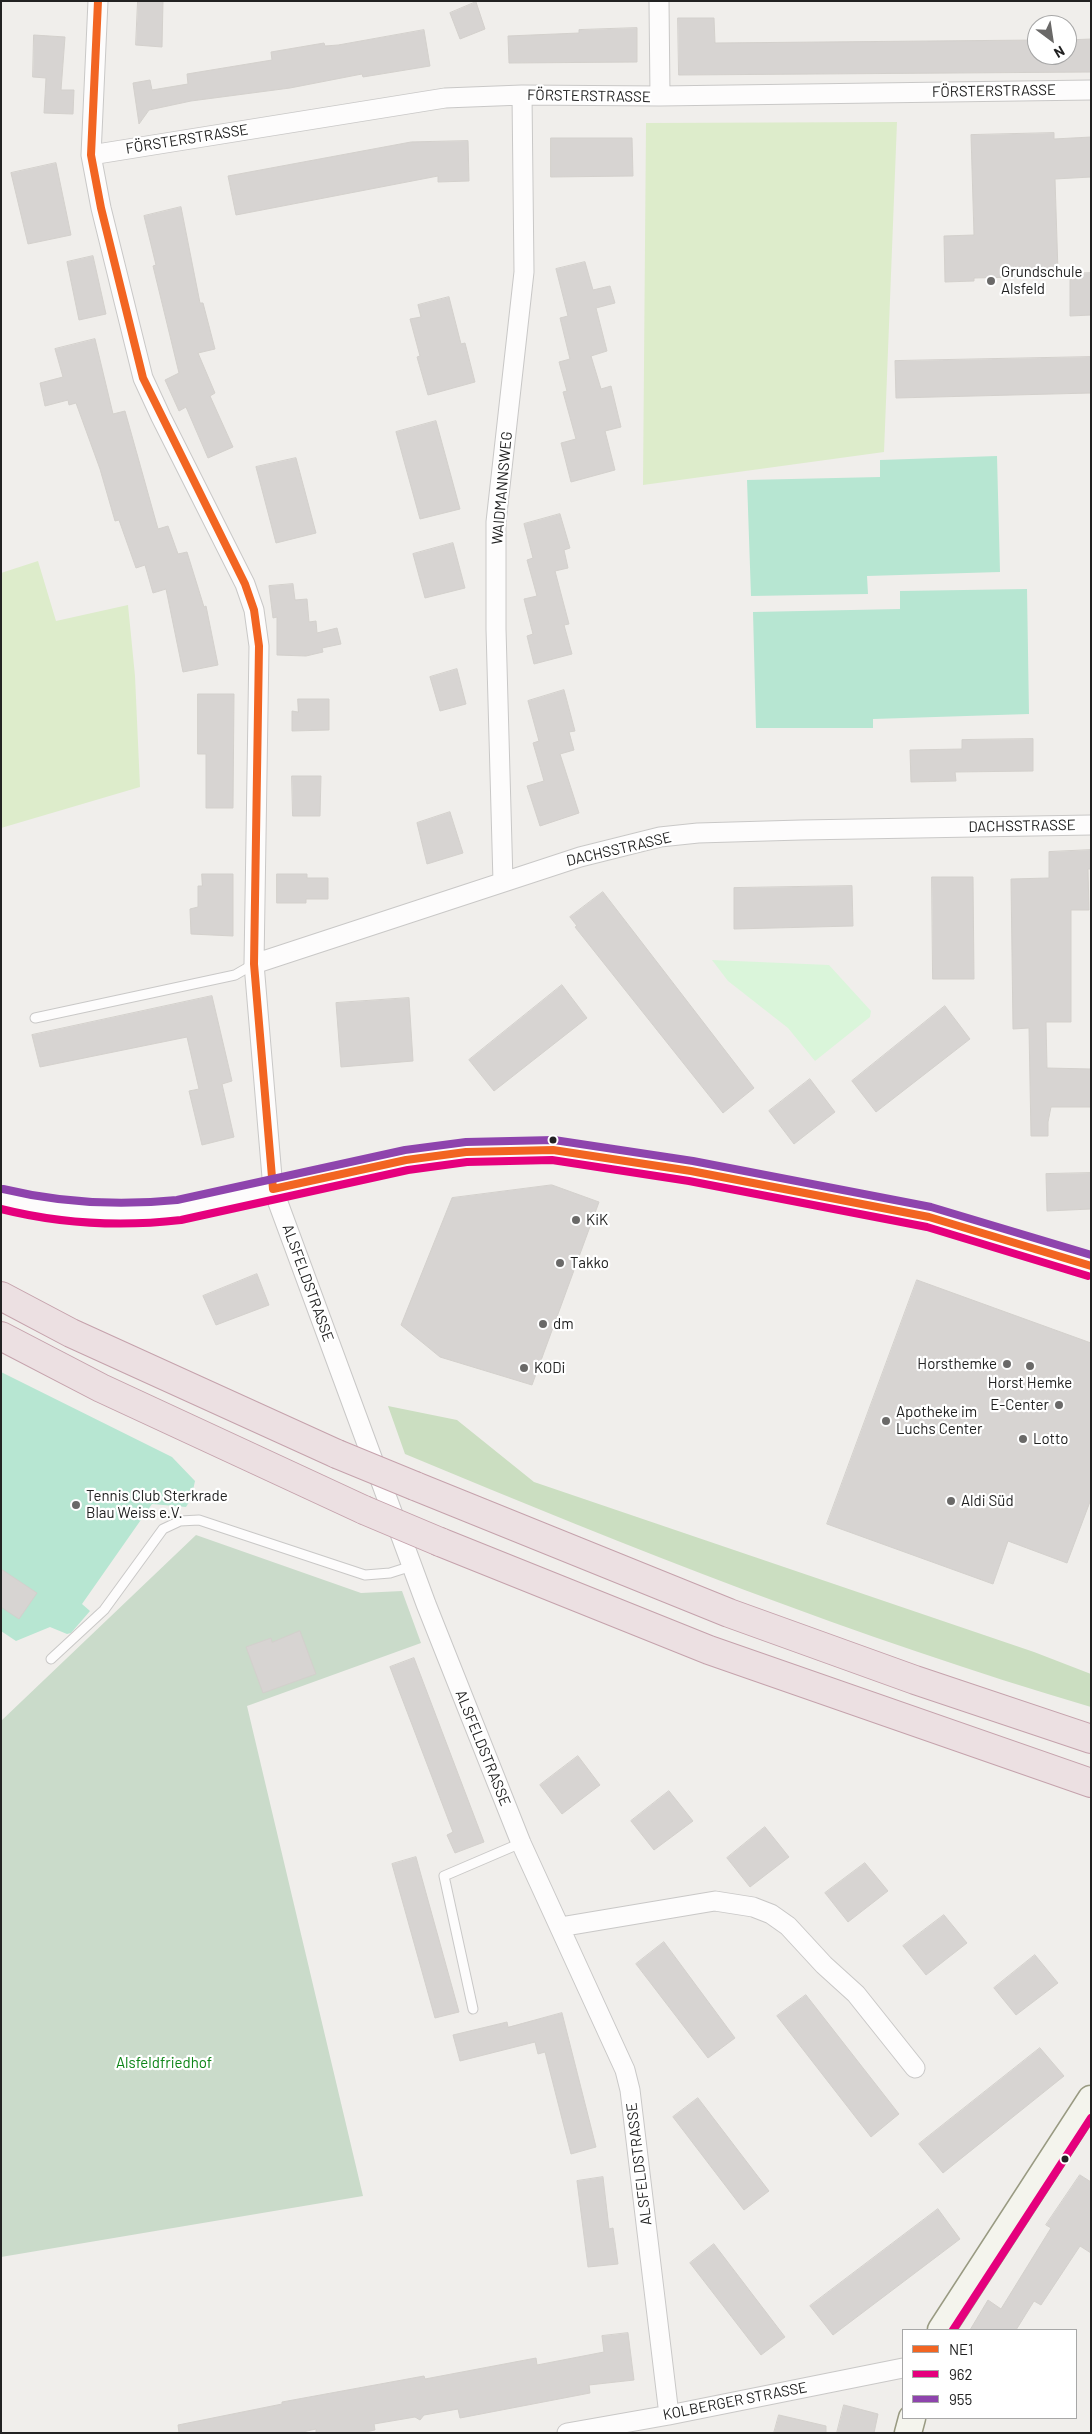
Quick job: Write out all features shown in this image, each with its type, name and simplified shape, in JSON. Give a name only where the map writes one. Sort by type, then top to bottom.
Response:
[{"type":"highway","points":[[1,1296],[71,1333],[337,1454],[415,1486],[730,1613],[915,1680],[1091,1739]]},
{"type":"highway","points":[[1,1336],[101,1388],[364,1510],[440,1542],[709,1650],[1091,1783]]},
{"type":"street","name":"ALSFELDSTRASSE","points":[[98,1],[91,155],[101,208],[144,378],[161,418],[245,584],[254,610],[259,646],[254,964],[273,1189],[412,1566],[521,1843],[625,2070],[630,2090],[669,2415]]},
{"type":"street","points":[[659,1],[660,96]]},
{"type":"street","name":"FÖRSTERSTRASSE","points":[[91,155],[445,98],[522,95],[660,96],[1091,90]]},
{"type":"street","name":"WAIDMANNSWEG","points":[[503,882],[496,630],[496,522],[524,272],[522,95]]},
{"type":"street","name":"DACHSSTRASSE","points":[[254,964],[503,882],[620,846],[660,837],[698,833],[1091,825]]},
{"type":"street","points":[[1,1199],[63,1212],[143,1214],[179,1210],[406,1160],[466,1152],[553,1150],[691,1171],[929,1217],[1091,1266]]},
{"type":"street","points":[[560,1927],[715,1900],[753,1907],[771,1914],[788,1926],[824,1965],[856,1994],[915,2068]]},
{"type":"street","points":[[942,2329],[1091,2100]]},
{"type":"street","name":"KOLBERGER STRASSE","points":[[567,2433],[669,2415],[902,2368]]},
{"type":"street","points":[[908,2433],[912,2419]]},
{"type":"lane","points":[[36,1018],[235,975],[254,964]]},
{"type":"lane","points":[[51,1659],[104,1610],[163,1529],[180,1521],[199,1520],[365,1575],[390,1573],[412,1566]]},
{"type":"lane","points":[[473,2009],[444,1876],[521,1843]]},
{"type":"green space","points":[[897,122],[884,452],[643,485],[646,123]]},
{"type":"green space","points":[[997,456],[1000,572],[867,576],[868,594],[751,596],[747,480],[880,477],[880,460]]},
{"type":"green space","points":[[38,561],[56,621],[128,605],[135,676],[140,787],[1,828],[1,573]]},
{"type":"green space","points":[[1027,589],[1029,714],[873,719],[873,728],[756,728],[753,612],[900,609],[900,591]]},
{"type":"green space","points":[[712,960],[829,965],[871,1011],[870,1017],[815,1061],[788,1028],[728,981]]},
{"type":"green space","name":"Tennis Club Sterkrade Blau Weiss e.V.","points":[[1,1372],[172,1457],[195,1481],[191,1499],[186,1507],[152,1504],[82,1604],[90,1611],[71,1633],[67,1634],[50,1627],[16,1641],[1,1631]]},
{"type":"green space","points":[[388,1406],[457,1420],[534,1482],[1034,1652],[1091,1674],[1091,1707],[917,1652],[745,1590],[405,1454]]},
{"type":"green space","name":"Alsfeldfriedhof","points":[[196,1535],[361,1593],[402,1591],[421,1643],[247,1706],[363,2196],[1,2257],[1,1721]]},
{"type":"building","points":[[138,1],[163,1],[162,47],[136,45]]},
{"type":"building","points":[[476,2],[485,29],[460,39],[450,13]]},
{"type":"building","points":[[678,18],[714,18],[715,43],[1027,40],[1027,65],[1077,65],[1077,40],[1091,39],[1091,72],[679,75]]},
{"type":"building","points":[[637,28],[637,62],[509,63],[508,36],[579,33],[579,30]]},
{"type":"building","points":[[424,30],[430,66],[363,77],[362,74],[290,88],[191,101],[149,110],[139,124],[133,83],[150,80],[152,90],[188,84],[187,74],[272,60],[271,52],[324,43],[325,46],[338,45]]},
{"type":"building","points":[[34,35],[65,37],[61,90],[74,90],[73,114],[44,113],[46,78],[33,77]]},
{"type":"building","points":[[1054,133],[1054,139],[1091,137],[1091,177],[1055,179],[1058,272],[1018,273],[1018,277],[974,278],[974,281],[945,282],[944,236],[974,235],[971,135]]},
{"type":"building","points":[[551,138],[632,138],[633,176],[551,177]]},
{"type":"building","points":[[468,141],[469,181],[438,182],[438,176],[236,215],[228,176],[411,142]]},
{"type":"building","points":[[56,163],[71,235],[28,244],[11,173]]},
{"type":"building","points":[[181,207],[200,303],[203,303],[215,349],[198,353],[215,393],[210,396],[233,447],[208,458],[186,407],[179,411],[165,380],[179,373],[153,266],[156,265],[144,216]]},
{"type":"building","points":[[93,256],[106,314],[79,320],[67,262]]},
{"type":"building","points":[[585,262],[593,290],[610,286],[615,303],[596,308],[607,351],[591,356],[601,389],[611,386],[621,427],[605,431],[615,470],[571,482],[561,443],[576,439],[563,392],[567,391],[559,362],[570,359],[560,318],[568,316],[556,269]]},
{"type":"building","points":[[1091,273],[1091,315],[1070,316],[1070,274]]},
{"type":"building","points":[[449,297],[461,344],[465,343],[475,382],[428,395],[417,357],[420,356],[410,319],[421,317],[418,305]]},
{"type":"building","points":[[95,339],[113,414],[125,411],[158,529],[168,526],[178,554],[187,552],[204,607],[206,606],[218,665],[183,672],[166,589],[153,593],[145,565],[136,568],[119,520],[115,521],[100,469],[76,403],[69,405],[68,400],[45,406],[40,383],[63,377],[55,349]]},
{"type":"building","points":[[1091,357],[1091,393],[896,398],[895,361]]},
{"type":"building","points":[[436,421],[460,509],[420,519],[396,432]]},
{"type":"building","points":[[296,458],[316,533],[276,543],[256,467]]},
{"type":"building","points":[[560,514],[570,548],[564,550],[568,568],[555,571],[569,624],[564,625],[572,654],[534,664],[527,636],[533,634],[524,599],[537,596],[527,560],[533,558],[524,524]]},
{"type":"building","points":[[453,543],[465,588],[425,598],[413,554]]},
{"type":"building","points":[[293,584],[295,600],[307,599],[309,622],[316,621],[317,633],[337,628],[341,644],[322,648],[323,652],[306,656],[277,655],[277,617],[273,618],[269,586]]},
{"type":"building","points":[[457,669],[466,704],[440,711],[430,677]]},
{"type":"building","points":[[564,690],[575,731],[569,732],[574,750],[560,754],[579,813],[540,826],[527,786],[544,781],[533,743],[539,741],[528,701]]},
{"type":"building","points":[[198,694],[234,694],[233,808],[206,808],[206,754],[198,754]]},
{"type":"building","points":[[298,699],[329,699],[329,730],[292,731],[292,711],[298,712]]},
{"type":"building","points":[[1033,739],[1033,771],[955,772],[956,781],[911,782],[910,750],[962,749],[962,740]]},
{"type":"building","points":[[292,776],[321,776],[320,816],[293,816]]},
{"type":"building","points":[[450,812],[463,853],[427,864],[417,823]]},
{"type":"building","points":[[1091,850],[1091,869],[1088,869],[1089,910],[1071,910],[1071,1022],[1046,1022],[1047,1068],[1091,1069],[1091,1107],[1051,1107],[1048,1136],[1031,1136],[1029,1028],[1013,1029],[1011,879],[1049,878],[1049,852]]},
{"type":"building","points":[[202,874],[233,874],[233,936],[191,934],[190,909],[198,907],[198,886],[202,886]]},
{"type":"building","points":[[277,874],[307,874],[307,878],[328,878],[328,899],[306,899],[306,903],[277,903]]},
{"type":"building","points":[[932,877],[973,877],[974,979],[933,979]]},
{"type":"building","points":[[852,886],[853,926],[734,929],[734,888]]},
{"type":"building","points":[[603,892],[754,1088],[723,1113],[575,927],[577,926],[570,917]]},
{"type":"building","points":[[562,985],[587,1018],[494,1091],[469,1060]]},
{"type":"building","points":[[212,996],[232,1081],[222,1084],[234,1137],[202,1145],[189,1091],[199,1089],[187,1037],[40,1067],[32,1035]]},
{"type":"building","points":[[409,998],[413,1061],[341,1067],[336,1003]]},
{"type":"building","points":[[945,1006],[970,1039],[876,1112],[852,1081]]},
{"type":"building","points":[[810,1079],[835,1112],[794,1144],[769,1111]]},
{"type":"building","points":[[1091,1173],[1091,1209],[1047,1211],[1046,1174]]},
{"type":"building","points":[[552,1185],[599,1202],[532,1385],[440,1357],[401,1325],[452,1198]]},
{"type":"building","points":[[257,1274],[269,1305],[216,1325],[203,1296]]},
{"type":"building","points":[[917,1280],[1091,1343],[1091,1499],[1067,1563],[1008,1541],[993,1584],[827,1524]]},
{"type":"building","points":[[1,1569],[37,1593],[19,1619],[1,1607]]},
{"type":"building","points":[[300,1631],[316,1674],[263,1693],[246,1647],[271,1638],[272,1642]]},
{"type":"building","points":[[414,1658],[484,1842],[455,1853],[447,1835],[453,1832],[390,1667]]},
{"type":"building","points":[[578,1756],[600,1785],[562,1814],[540,1785]]},
{"type":"building","points":[[669,1791],[693,1821],[654,1850],[631,1821]]},
{"type":"building","points":[[765,1827],[789,1857],[750,1887],[727,1858]]},
{"type":"building","points":[[416,1857],[459,2012],[435,2018],[392,1864]]},
{"type":"building","points":[[865,1863],[888,1891],[848,1922],[825,1893]]},
{"type":"building","points":[[944,1915],[967,1943],[926,1975],[903,1946]]},
{"type":"building","points":[[664,1942],[735,2038],[708,2058],[636,1964]]},
{"type":"building","points":[[1035,1955],[1058,1983],[1016,2015],[994,1988]]},
{"type":"building","points":[[806,1995],[899,2114],[871,2137],[777,2016]]},
{"type":"building","points":[[562,2013],[596,2147],[571,2154],[545,2052],[538,2054],[535,2042],[460,2061],[453,2035],[507,2022],[508,2027]]},
{"type":"building","points":[[1040,2048],[1064,2076],[943,2173],[919,2144]]},
{"type":"building","points":[[698,2098],[769,2191],[744,2210],[673,2117]]},
{"type":"building","points":[[1080,2175],[1091,2182],[1091,2253],[1080,2246],[1041,2305],[1034,2301],[1017,2329],[971,2329],[988,2300],[1001,2309],[1051,2228],[1046,2225]]},
{"type":"building","points":[[603,2177],[609,2229],[613,2228],[618,2264],[588,2267],[577,2181]]},
{"type":"building","points":[[938,2209],[960,2239],[833,2335],[810,2306]]},
{"type":"building","points":[[714,2244],[785,2337],[761,2355],[690,2263]]},
{"type":"building","points":[[628,2333],[634,2380],[589,2385],[590,2393],[460,2418],[458,2409],[424,2415],[420,2420],[415,2417],[374,2424],[375,2430],[361,2433],[316,2433],[316,2429],[298,2433],[179,2433],[178,2425],[282,2404],[282,2402],[424,2376],[425,2379],[536,2358],[537,2365],[604,2352],[602,2336]]},
{"type":"building","points":[[844,2405],[878,2414],[874,2433],[837,2433]]},
{"type":"building","points":[[779,2415],[826,2426],[826,2433],[774,2433]]},
{"type":"transit line","name":"NE1","points":[[98,1],[91,155],[101,208],[143,378],[245,584],[254,610],[259,646],[254,964],[273,1189]]},
{"type":"transit line","name":"955","points":[[3,1189],[25,1194],[90,1202],[155,1202],[177,1200],[405,1150],[466,1142],[554,1140],[693,1161],[931,1207],[1091,1255]]},
{"type":"transit line","name":"NE1","points":[[273,1189],[406,1160],[466,1152],[553,1150],[691,1171],[929,1217],[1091,1266]]},
{"type":"transit line","name":"962","points":[[1,1209],[46,1218],[91,1223],[113,1224],[181,1220],[408,1170],[467,1162],[552,1160],[689,1181],[927,1227],[1088,1276]]},
{"type":"transit line","name":"962","points":[[954,2329],[1091,2118]]},
{"type":"place","name":"Grundschule Alsfeld","points":[[991,281]]},
{"type":"place","name":"KiK","points":[[576,1220]]},
{"type":"place","name":"Takko","points":[[560,1263]]},
{"type":"place","name":"dm","points":[[543,1324]]},
{"type":"place","name":"Horsthemke","points":[[1007,1364]]},
{"type":"place","name":"Horst Hemke","points":[[1030,1366]]},
{"type":"place","name":"KODi","points":[[524,1368]]},
{"type":"place","name":"E-Center","points":[[1059,1405]]},
{"type":"place","name":"Apotheke im Luchs Center","points":[[886,1421]]},
{"type":"place","name":"Lotto","points":[[1023,1439]]},
{"type":"place","name":"Aldi Süd","points":[[951,1501]]},
{"type":"place","name":"Tennis Club Sterkrade Blau Weiss e.V.","points":[[76,1505]]}]
